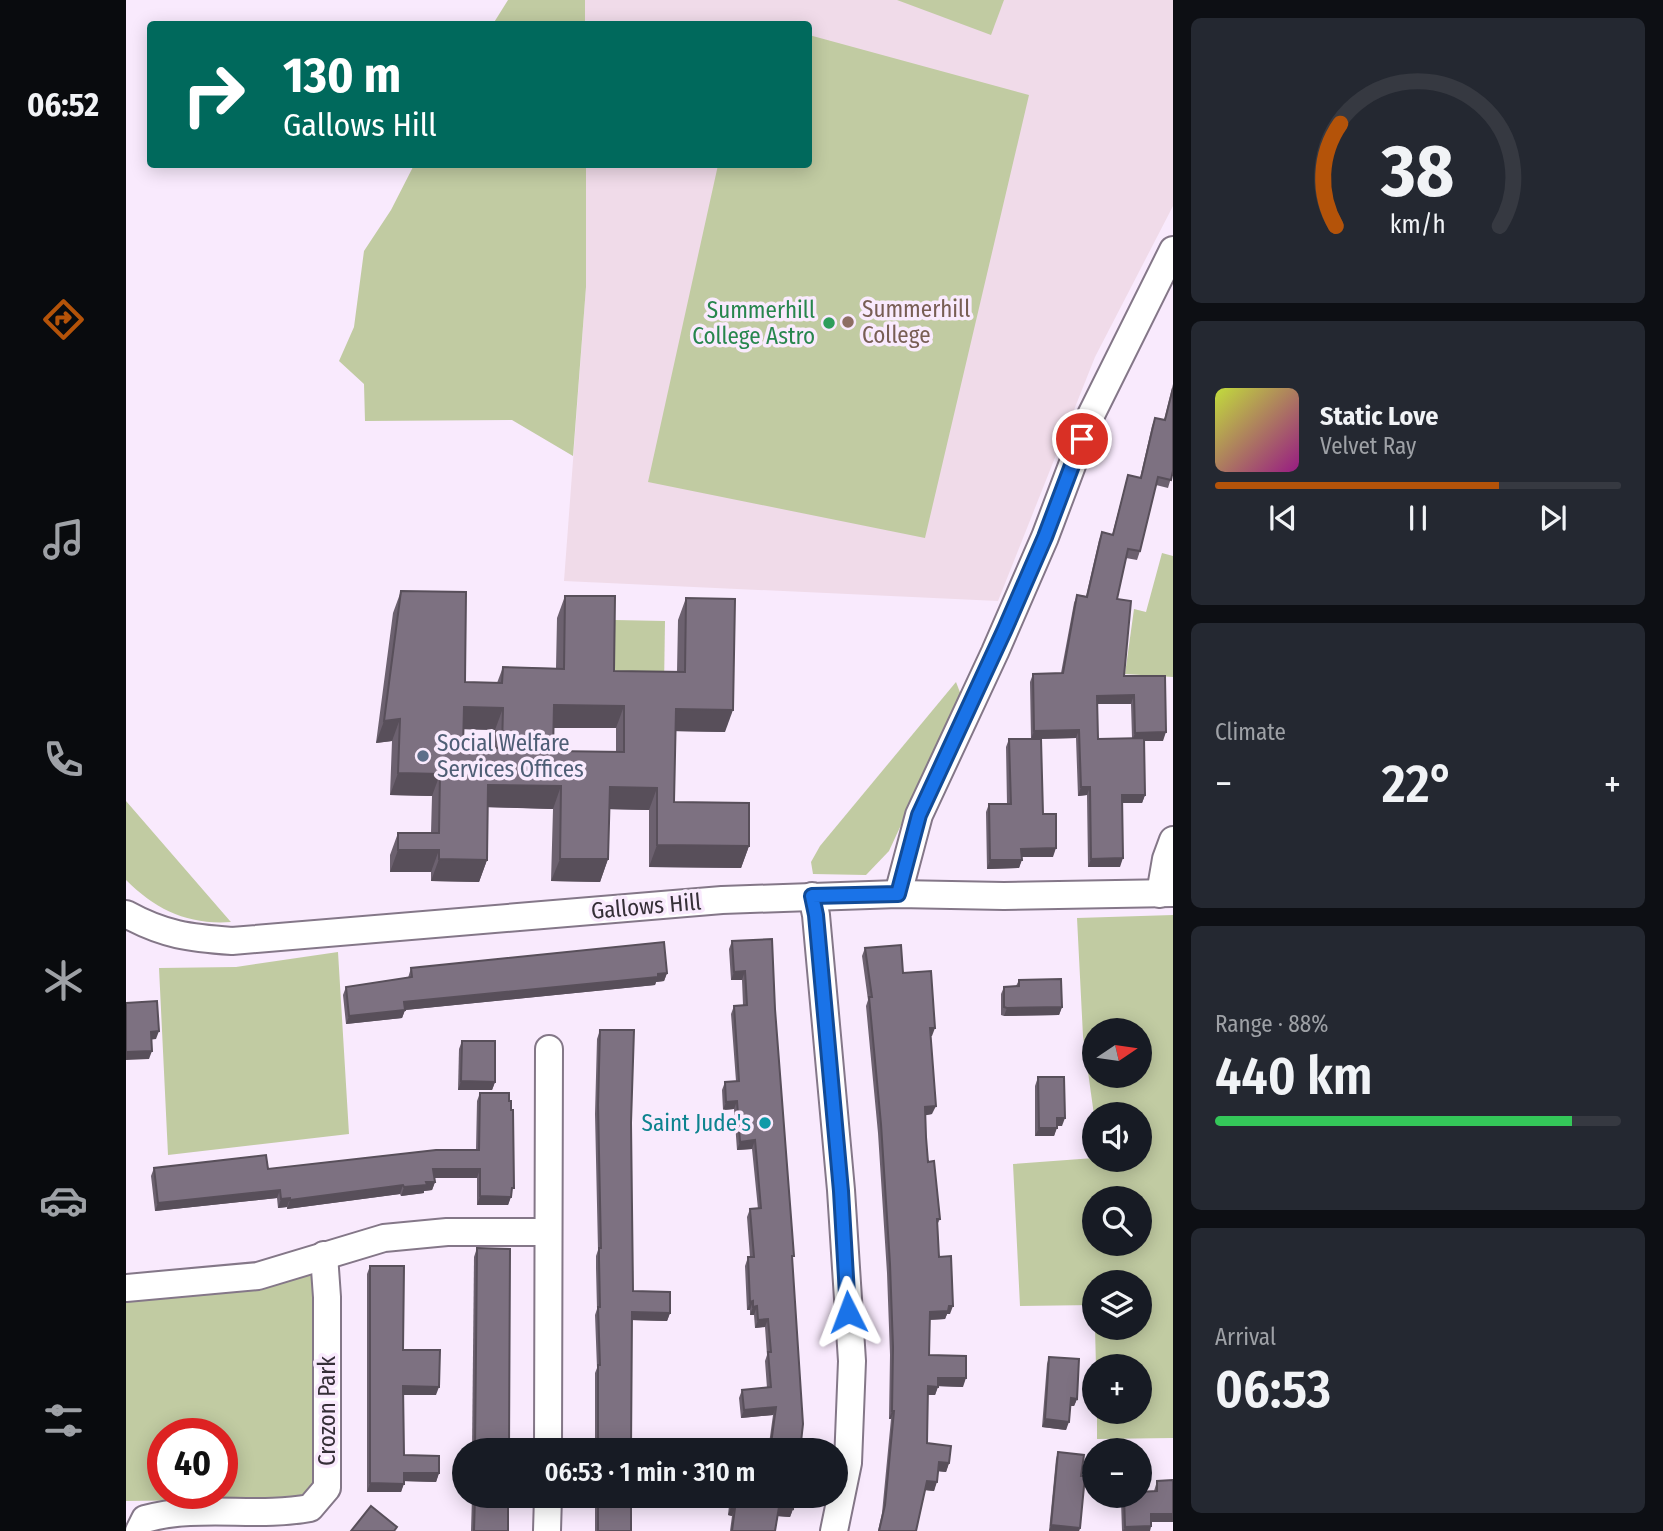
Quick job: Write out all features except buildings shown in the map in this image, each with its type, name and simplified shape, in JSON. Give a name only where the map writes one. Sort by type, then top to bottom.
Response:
[{"type":"street","points":[[898,894],[919,815],[1039,550],[1091,415],[1173,250]]},
{"type":"street","points":[[1166,893],[1166,859],[1173,840]]},
{"type":"street","name":"Gallows Hill","points":[[126,914],[150,928],[188,938],[232,941],[722,900],[898,894],[1018,896],[1166,893]]},
{"type":"street","points":[[812,896],[816,915],[841,1191],[852,1361],[848,1463],[834,1531]]},
{"type":"street","points":[[548,1438],[549,1049]]},
{"type":"street","points":[[126,1288],[258,1276],[384,1238],[447,1232],[548,1232]]},
{"type":"street","name":"Crozon Park","points":[[139,1531],[145,1519],[168,1512],[288,1512],[310,1508],[327,1488],[327,1297],[324,1255]]},
{"type":"street","points":[[547,1531],[548,1508]]},
{"type":"shaded area","name":"Summerhill College","points":[[585,0],[1173,0],[1173,206],[1095,357],[998,601],[564,581],[586,287],[586,168],[812,168],[812,21],[585,21]]},
{"type":"green space","points":[[508,0],[585,0],[585,21],[495,21]]},
{"type":"green space","points":[[897,0],[1004,0],[991,35]]},
{"type":"green space","name":"Summerhill College Astro","points":[[812,36],[1029,95],[925,538],[648,482],[717,168],[812,168]]},
{"type":"green space","points":[[412,168],[586,168],[586,287],[573,456],[512,420],[365,421],[364,384],[339,361],[354,327],[364,251],[391,210]]},
{"type":"green space","points":[[1162,553],[1173,556],[1173,677],[1125,674],[1134,609],[1146,612]]},
{"type":"green space","points":[[615,620],[665,621],[664,687],[614,687]]},
{"type":"green space","points":[[956,682],[961,695],[889,851],[866,875],[813,874],[811,862],[820,846]]},
{"type":"green space","points":[[126,801],[231,922],[201,921],[174,913],[149,900],[126,880]]},
{"type":"green space","points":[[1173,915],[1173,1438],[1097,1438],[1097,1424],[1152,1424],[1152,1354],[1096,1354],[1095,1340],[1152,1340],[1152,1270],[1082,1270],[1082,1305],[1020,1306],[1013,1164],[1082,1159],[1082,1172],[1152,1172],[1152,1102],[1092,1102],[1090,1088],[1152,1088],[1152,1018],[1082,1018],[1077,918]]},
{"type":"green space","points":[[338,952],[349,1134],[168,1155],[159,968],[236,967]]},
{"type":"green space","points":[[310,1274],[315,1285],[313,1488],[305,1497],[238,1500],[238,1418],[147,1418],[147,1501],[126,1501],[126,1298]]},
{"type":"place","name":"Summerhill College","points":[[848,322]]},
{"type":"place","name":"Summerhill College Astro","points":[[829,323]]},
{"type":"place","name":"Social Welfare Services Offices","points":[[423,756]]},
{"type":"place","name":"Saint Jude's","points":[[765,1123]]},
{"type":"route","points":[[848,1312],[841,1191],[816,915],[812,896],[898,894],[919,815],[1045,537],[1082,439]]}]
